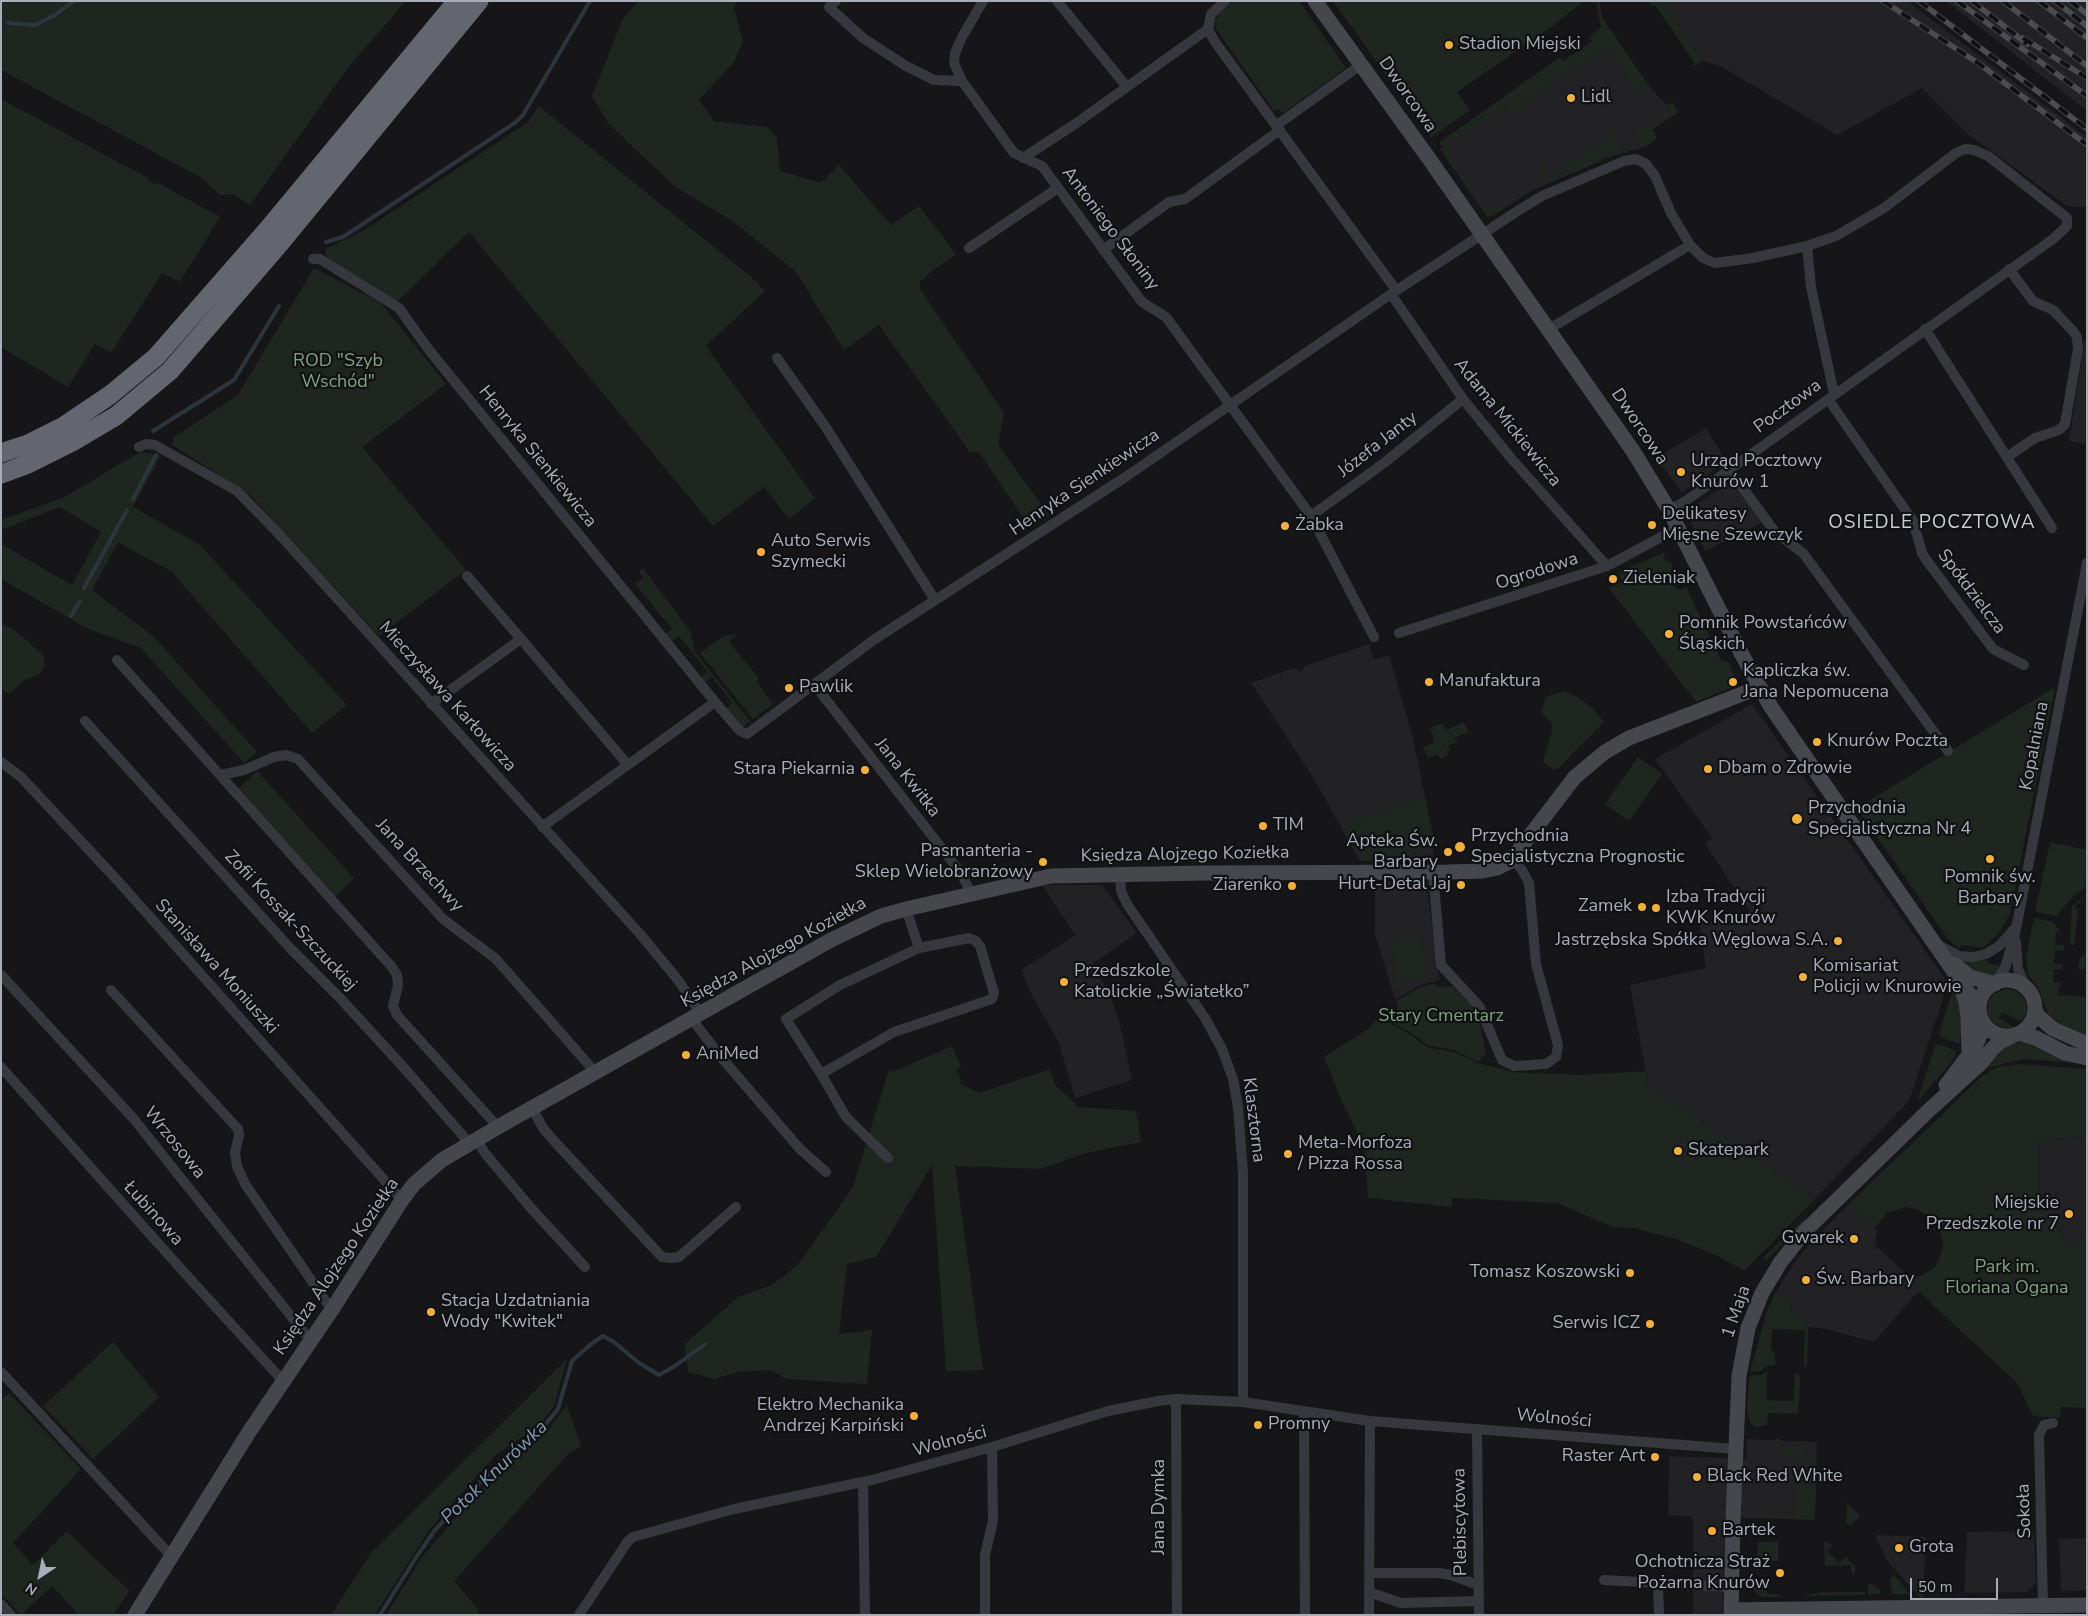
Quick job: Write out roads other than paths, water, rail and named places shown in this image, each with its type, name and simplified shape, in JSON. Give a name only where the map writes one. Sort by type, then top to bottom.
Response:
[{"type":"highway","points":[[1,453],[28,444],[64,426],[110,395],[156,357],[268,229],[457,1]]},
{"type":"highway","points":[[1,474],[28,464],[72,442],[116,416],[170,371],[281,242],[478,1]]},
{"type":"street","name":"Antoniego Słoniny","points":[[983,1],[954,53],[954,63],[962,81],[1011,149],[1024,158],[1042,166],[1142,302],[1166,317],[1311,516],[1374,637]]},
{"type":"street","points":[[1057,1],[1127,87]]},
{"type":"street","points":[[1024,158],[1051,141],[1208,29],[1208,20],[1211,14],[1225,1]]},
{"type":"street","name":"Dworcowa","points":[[1315,1],[1362,64],[1633,451],[1669,510],[1760,688],[1813,768],[1936,943],[1981,1014]]},
{"type":"street","points":[[833,4],[862,38],[911,69],[934,80],[962,81]]},
{"type":"street","name":"Adama Mickiewicza","points":[[1208,29],[1215,42],[1279,128],[1394,292],[1463,399],[1510,457],[1607,566]]},
{"type":"street","points":[[1103,250],[1169,202],[1185,199],[1362,64]]},
{"type":"street","name":"Pocztowa","points":[[1669,510],[1729,470],[2062,232],[2068,223],[2067,218],[2058,209],[1988,156],[1974,150],[1965,149],[1956,153],[1901,196],[1849,230],[1830,239],[1807,246]]},
{"type":"street","name":"Henryka Sienkiewicza","points":[[313,259],[320,259],[398,308],[428,350],[715,702],[740,731],[747,734],[869,644],[1127,476],[1394,292],[1542,196],[1624,161],[1636,159],[1646,164],[1652,171],[1671,213],[1690,245]]},
{"type":"street","points":[[969,248],[1058,188]]},
{"type":"street","points":[[1549,329],[1690,245],[1703,258],[1719,263],[1753,258],[1807,246]]},
{"type":"street","name":"Spółdzielcza","points":[[1807,246],[1812,292],[1831,397],[1913,521],[1922,553],[1927,561],[1993,649],[2024,665]]},
{"type":"street","points":[[2007,457],[2035,438],[2059,430],[2065,424],[2078,349],[2077,337],[2073,331],[2053,310],[2033,301],[2009,269]]},
{"type":"street","points":[[1925,330],[2052,528]]},
{"type":"street","points":[[777,358],[825,426],[935,600]]},
{"type":"street","name":"Józefa Janty","points":[[1311,516],[1384,463],[1463,399]]},
{"type":"street","name":"Mieczysława Karłowicza","points":[[138,448],[146,444],[154,445],[237,491],[278,533],[655,952],[678,980],[720,1056],[800,1149],[826,1172]]},
{"type":"street","points":[[1729,470],[1775,532],[1803,553],[1948,751]]},
{"type":"street","name":"Ogrodowa","points":[[1400,633],[1607,566],[1678,528]]},
{"type":"street","name":"Kopalniana","points":[[1995,984],[2005,968],[2016,930],[2087,563]]},
{"type":"street","points":[[466,576],[628,764]]},
{"type":"street","points":[[431,704],[521,639]]},
{"type":"street","points":[[117,660],[391,966],[397,975],[398,985],[393,1006],[397,1015],[498,1127]]},
{"type":"street","name":"Jana Kwitka","points":[[814,684],[961,873],[971,893]]},
{"type":"street","name":"Księdza Alojzego Koziełka","points":[[135,1615],[249,1432],[333,1308],[402,1200],[414,1184],[442,1160],[498,1127],[831,940],[881,916],[906,909],[1051,876],[1483,872],[1502,866],[1513,858],[1568,785],[1605,752],[1630,738],[1760,688]]},
{"type":"street","points":[[542,827],[715,702]]},
{"type":"street","name":"Zofii Kossak-Szczuckiej","points":[[85,721],[290,948],[340,998],[484,1152],[530,1208],[585,1268]]},
{"type":"street","name":"Jana Brzechwy","points":[[220,775],[244,770],[274,756],[286,755],[298,759],[443,920],[496,959],[596,1073]]},
{"type":"street","name":"Stanisława Moniuszki","points":[[1,762],[20,777],[118,881],[402,1200]]},
{"type":"street","points":[[1432,872],[1442,966],[1479,1006],[1502,1060],[1514,1066],[1546,1064],[1556,1056],[1558,1045],[1536,964],[1529,883],[1513,858]]},
{"type":"street","name":"Klasztorna","points":[[1120,874],[1121,891],[1126,904],[1205,1018],[1222,1049],[1233,1079],[1238,1107],[1243,1173],[1243,1402]]},
{"type":"street","points":[[906,909],[919,948]]},
{"type":"street","points":[[1936,943],[1959,956],[1973,957],[1986,954],[1999,946],[2016,930]]},
{"type":"street","name":"Kopalniana","points":[[2016,930],[2018,969],[2026,988]]},
{"type":"street","points":[[821,1074],[894,1032],[992,999],[994,993],[980,946],[976,941],[969,938],[919,948],[840,985],[786,1019],[846,1117],[888,1158]]},
{"type":"street","name":"Dworcowa","points":[[1936,943],[1970,977],[1995,984]]},
{"type":"street","name":"Wrzosowa","points":[[1,975],[132,1118],[311,1341]]},
{"type":"street","points":[[1958,978],[1967,1010],[1969,1055]]},
{"type":"street","points":[[2087,1044],[2053,1029],[2037,1015],[2032,997],[2026,988],[2011,981],[1995,984],[1984,993],[1981,1014],[1985,1025],[1994,1033],[2036,1038],[2065,1053],[2087,1058]]},
{"type":"street","points":[[111,990],[238,1129],[239,1135],[235,1153],[237,1166],[245,1184],[326,1303],[333,1308]]},
{"type":"street","points":[[2015,1035],[2030,1024],[2035,1008]]},
{"type":"street","name":"1 Maja","points":[[1926,1113],[1969,1055],[1981,1033],[1981,1014]]},
{"type":"street","name":"1 Maja","points":[[1731,1613],[1738,1392],[1741,1360],[1752,1316],[1771,1276],[1805,1231],[2000,1042],[2015,1035]]},
{"type":"street","name":"Łubinowa","points":[[1,1067],[283,1381]]},
{"type":"street","points":[[532,1108],[543,1128],[555,1142],[662,1257],[680,1257],[736,1207]]},
{"type":"street","points":[[1,1372],[172,1557]]},
{"type":"street","name":"Wolności","points":[[579,1615],[633,1536],[734,1509],[863,1482],[992,1447],[1108,1411],[1143,1403],[1176,1399],[1243,1402],[1370,1421],[1736,1449]]},
{"type":"street","name":"Jana Dymka","points":[[1176,1399],[1177,1615]]},
{"type":"street","points":[[1304,1412],[1305,1615]]},
{"type":"street","points":[[1369,1615],[1370,1421]]},
{"type":"street","name":"Sokoła","points":[[2036,1609],[2039,1436],[2042,1426],[2053,1423]]},
{"type":"street","name":"Plebiscytowa","points":[[1477,1429],[1478,1615]]},
{"type":"street","points":[[985,1615],[985,1555],[993,1521],[992,1447]]},
{"type":"street","points":[[863,1482],[865,1615]]},
{"type":"street","points":[[1369,1573],[1439,1573],[1451,1575],[1478,1585]]},
{"type":"street","points":[[1604,1580],[1731,1587]]},
{"type":"street","points":[[1658,1583],[1659,1615]]},
{"type":"street","points":[[1369,1592],[1401,1603],[1478,1602]]},
{"type":"street","points":[[1,1604],[11,1615]]},
{"type":"street","points":[[1731,1613],[2036,1609],[2087,1605]]},
{"type":"waterway","points":[[8,23],[35,25],[55,15],[74,1]]},
{"type":"waterway","points":[[326,242],[343,237],[516,122],[523,115],[590,1]]},
{"type":"waterway","points":[[153,431],[234,380],[279,306]]},
{"type":"waterway","points":[[133,499],[156,455]]},
{"type":"waterway","points":[[84,588],[127,510]]},
{"type":"waterway","points":[[71,616],[80,601]]},
{"type":"waterway","name":"Potok Knurówka","points":[[380,1615],[435,1530],[490,1472],[541,1430],[558,1409],[572,1361],[591,1344],[603,1336],[614,1342],[639,1363],[659,1375],[705,1344]]},
{"type":"railway","points":[[1883,1],[1978,63],[2086,144]]},
{"type":"railway","points":[[1919,1],[2087,129]]},
{"type":"railway","points":[[1957,1],[2087,96]]},
{"type":"railway","points":[[1972,1],[2027,44]]},
{"type":"railway","points":[[2003,1],[2087,66]]},
{"type":"railway","points":[[2039,1],[2087,38]]},
{"type":"railway","points":[[2055,1],[2087,26]]},
{"type":"railway","points":[[2070,1],[2087,14]]},
{"type":"railway","points":[[2023,38],[2087,78]]},
{"type":"place","name":"Stadion Miejski","points":[[1449,45]]},
{"type":"place","name":"Lidl","points":[[1571,98]]},
{"type":"place","name":"Urząd Pocztowy Knurów 1","points":[[1681,472]]},
{"type":"place","name":"Delikatesy Mięsne Szewczyk","points":[[1652,525]]},
{"type":"place","name":"Żabka","points":[[1285,526]]},
{"type":"place","name":"Auto Serwis Szymecki","points":[[761,552]]},
{"type":"place","name":"Zieleniak","points":[[1613,579]]},
{"type":"place","name":"Pomnik Powstańców Śląskich","points":[[1669,634]]},
{"type":"place","name":"Manufaktura","points":[[1429,682]]},
{"type":"place","name":"Kapliczka św. Jana Nepomucena","points":[[1733,682]]},
{"type":"place","name":"Pawlik","points":[[789,688]]},
{"type":"place","name":"Knurów Poczta","points":[[1817,742]]},
{"type":"place","name":"Dbam o Zdrowie","points":[[1708,769]]},
{"type":"place","name":"Stara Piekarnia","points":[[865,770]]},
{"type":"place","name":"Przychodnia Specjalistyczna Nr 4","points":[[1797,819]]},
{"type":"place","name":"TIM","points":[[1263,826]]},
{"type":"place","name":"Przychodnia Specjalistyczna Prognostic","points":[[1460,847]]},
{"type":"place","name":"Apteka Św. Barbary","points":[[1448,852]]},
{"type":"place","name":"Pomnik św. Barbary","points":[[1990,859]]},
{"type":"place","name":"Pasmanteria - Sklep Wielobranżowy","points":[[1043,862]]},
{"type":"place","name":"Hurt-Detal Jaj","points":[[1461,885]]},
{"type":"place","name":"Ziarenko","points":[[1292,886]]},
{"type":"place","name":"Zamek","points":[[1642,907]]},
{"type":"place","name":"Izba Tradycji KWK Knurów","points":[[1656,908]]},
{"type":"place","name":"Jastrzębska Spółka Węglowa S.A.","points":[[1838,941]]},
{"type":"place","name":"Komisariat Policji w Knurowie","points":[[1803,977]]},
{"type":"place","name":"Przedszkole Katolickie „Światełko”","points":[[1064,982]]},
{"type":"place","name":"AniMed","points":[[686,1055]]},
{"type":"place","name":"Skatepark","points":[[1678,1151]]},
{"type":"place","name":"Meta-Morfoza / Pizza Rossa","points":[[1288,1154]]},
{"type":"place","name":"Miejskie Przedszkole nr 7","points":[[2069,1214]]},
{"type":"place","name":"Gwarek","points":[[1854,1239]]},
{"type":"place","name":"Tomasz Koszowski","points":[[1630,1273]]},
{"type":"place","name":"Św. Barbary","points":[[1806,1280]]},
{"type":"place","name":"Stacja Uzdatniania Wody \"Kwitek\"","points":[[431,1312]]},
{"type":"place","name":"Serwis ICZ","points":[[1650,1324]]},
{"type":"place","name":"Elektro Mechanika Andrzej Karpiński","points":[[914,1416]]},
{"type":"place","name":"Promny","points":[[1258,1425]]},
{"type":"place","name":"Raster Art","points":[[1655,1457]]},
{"type":"place","name":"Black Red White","points":[[1697,1477]]},
{"type":"place","name":"Bartek","points":[[1712,1531]]},
{"type":"place","name":"Grota","points":[[1899,1548]]},
{"type":"place","name":"Ochotnicza Straż Pożarna Knurów","points":[[1780,1573]]},
{"type":"district","name":"OSIEDLE POCZTOWA","points":[[1932,523]]},
{"type":"park label","name":"ROD \"Szyb Wschód\"","points":[[338,372]]},
{"type":"park label","name":"Stary Cmentarz","points":[[1441,1017]]},
{"type":"park label","name":"Park im. Floriana Ogana","points":[[2007,1278]]}]
